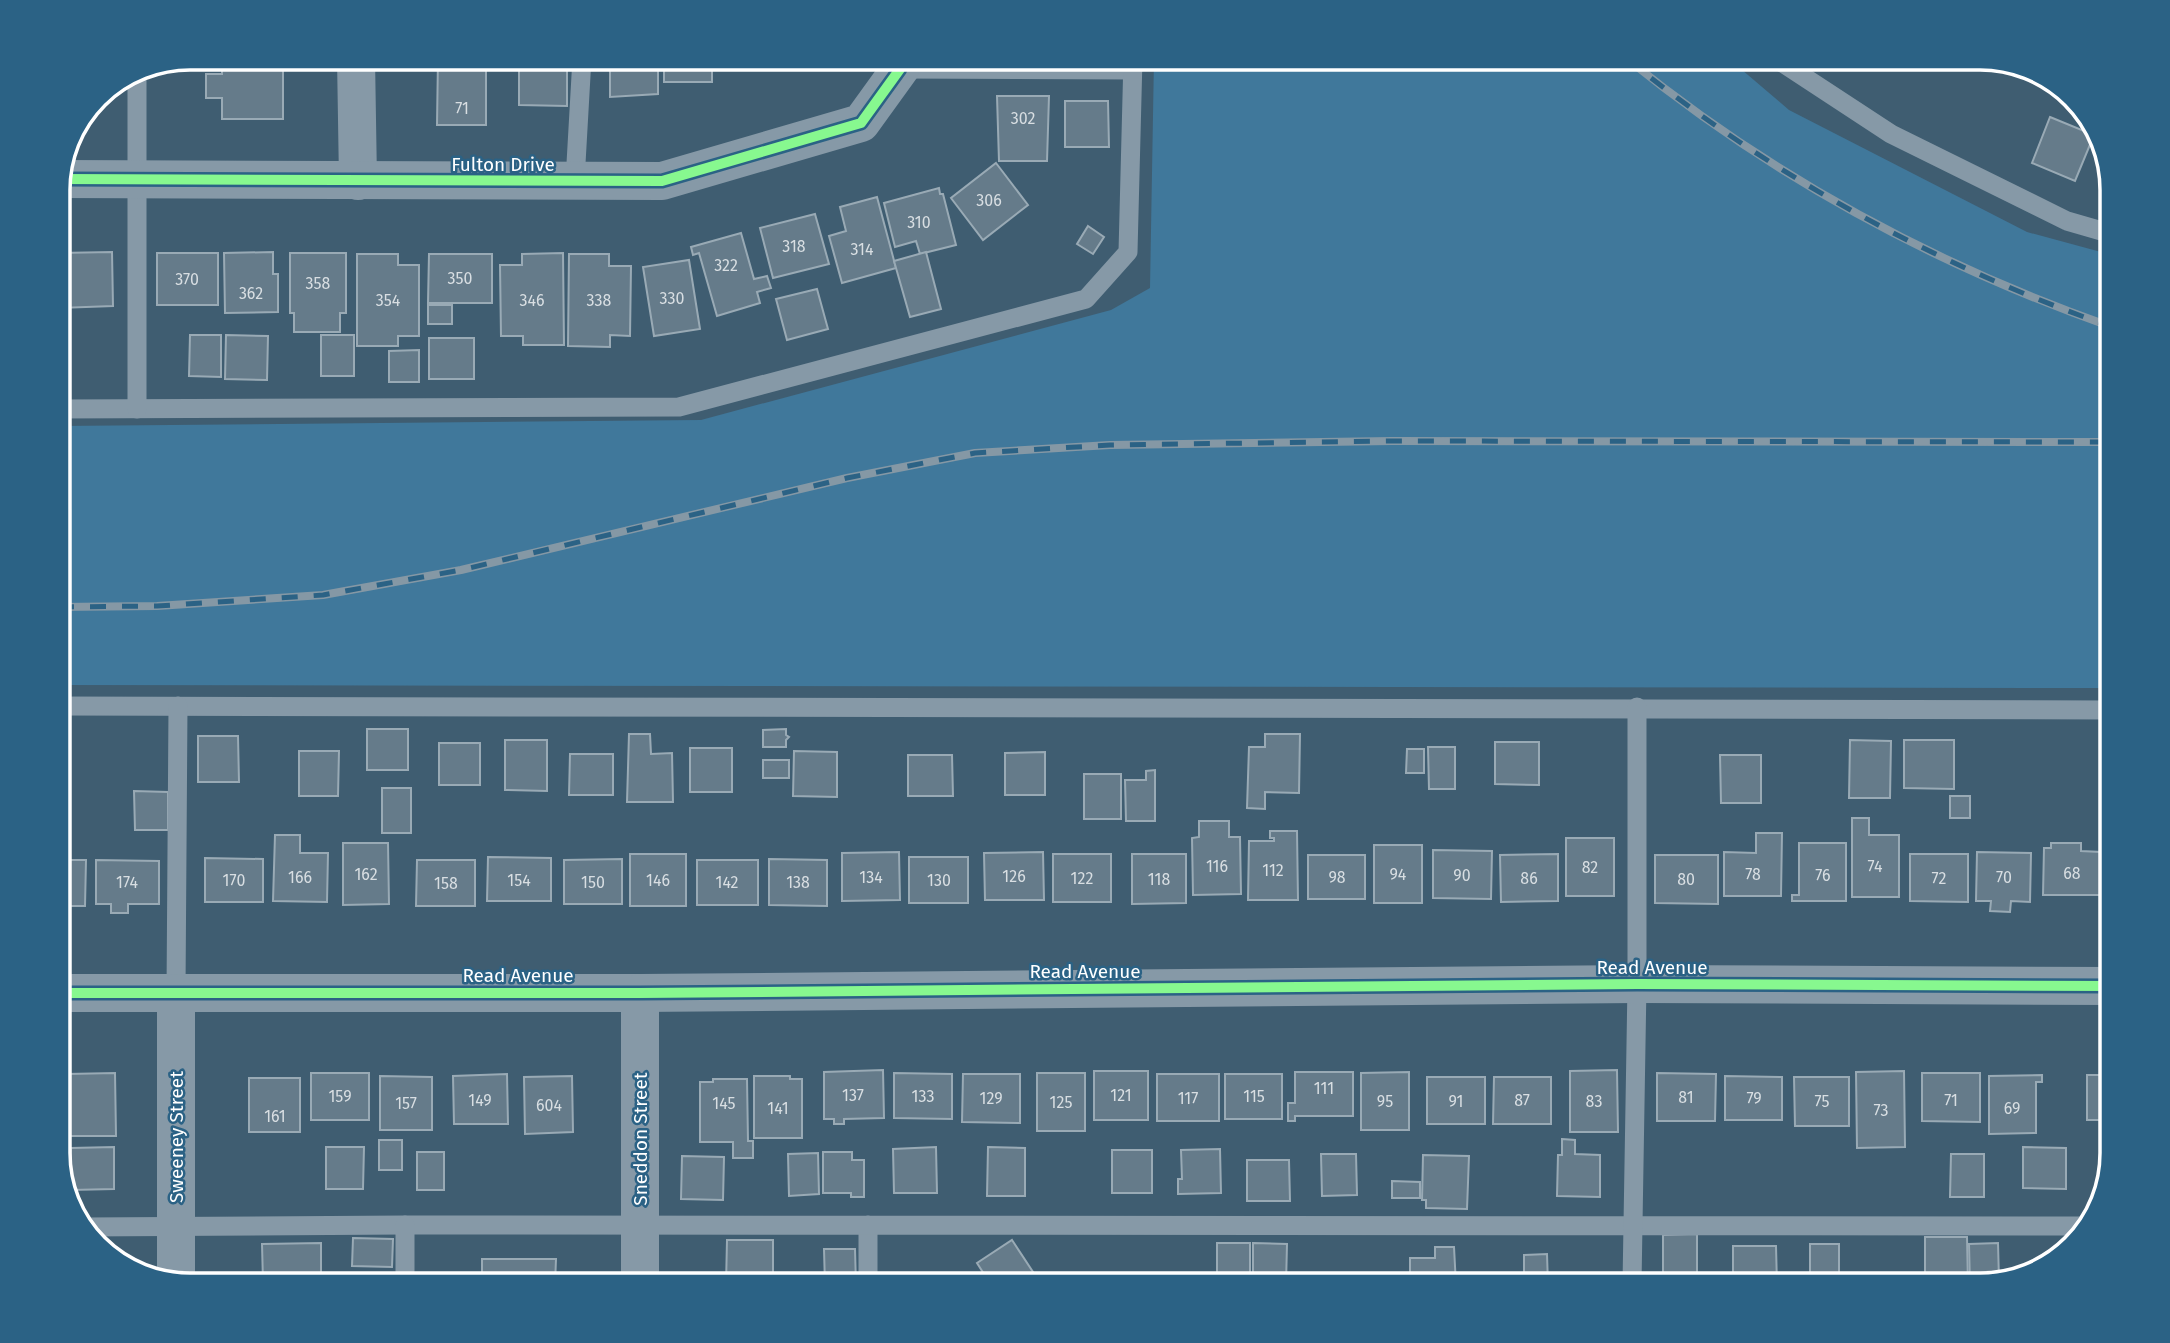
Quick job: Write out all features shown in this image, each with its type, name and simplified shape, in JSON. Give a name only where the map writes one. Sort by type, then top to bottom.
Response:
[{"type":"street","points":[[356,70],[358,181]]},
{"type":"street","name":"Fulton Drive","points":[[71,179],[662,181],[861,123],[896,70]]},
{"type":"street","name":"Read Avenue","points":[[70,993],[640,993],[1637,984],[2100,986]]},
{"type":"street","name":"Sweeney Street","points":[[176,993],[176,1272]]},
{"type":"street","name":"Sneddon Street","points":[[640,993],[640,1273]]},
{"type":"lane","points":[[575,181],[581,70]]},
{"type":"lane","points":[[70,409],[679,407],[1086,299],[1128,252],[1133,70]]},
{"type":"lane","points":[[1793,70],[1891,134],[2067,221],[2100,231]]},
{"type":"lane","points":[[137,82],[137,409]]},
{"type":"lane","points":[[70,706],[2100,709]]},
{"type":"lane","points":[[176,993],[178,706]]},
{"type":"lane","points":[[1632,1273],[1637,984],[1637,707]]},
{"type":"lane","points":[[96,1227],[405,1224],[2075,1226]]},
{"type":"lane","points":[[405,1224],[405,1273]]},
{"type":"lane","points":[[868,1225],[868,1273]]},
{"type":"shaded area","points":[[1154,70],[1742,70],[1789,110],[2027,232],[2100,252],[2100,688],[70,685],[70,426],[701,420],[1111,310],[1150,288]]},
{"type":"building","points":[[222,70],[283,70],[283,119],[222,119],[222,98],[206,98],[206,74],[222,74]]},
{"type":"building","points":[[438,70],[486,70],[486,125],[437,125]]},
{"type":"building","points":[[519,70],[567,70],[567,106],[519,105]]},
{"type":"building","points":[[610,70],[658,70],[658,94],[610,97]]},
{"type":"building","points":[[664,70],[712,70],[712,82],[664,82]]},
{"type":"building","points":[[997,96],[1049,96],[1047,161],[999,161]]},
{"type":"building","points":[[1065,101],[1108,101],[1109,147],[1065,147]]},
{"type":"building","points":[[2050,117],[2085,131],[2090,144],[2075,181],[2032,163]]},
{"type":"building","points":[[996,163],[1028,205],[983,240],[951,198]]},
{"type":"building","points":[[939,188],[940,194],[943,194],[956,245],[920,254],[916,241],[895,247],[884,203]]},
{"type":"building","points":[[877,197],[896,268],[842,283],[829,236],[846,231],[840,207]]},
{"type":"building","points":[[815,214],[829,264],[773,278],[760,228]]},
{"type":"building","points":[[1088,226],[1104,237],[1093,254],[1077,244]]},
{"type":"building","points":[[741,233],[754,279],[767,276],[771,288],[757,292],[760,303],[717,316],[699,253],[693,255],[691,247]]},
{"type":"building","points":[[112,252],[113,306],[70,308],[70,253]]},
{"type":"building","points":[[273,252],[273,274],[278,274],[278,312],[225,313],[224,253]]},
{"type":"building","points":[[926,252],[941,309],[910,317],[894,261]]},
{"type":"building","points":[[157,253],[218,253],[218,305],[157,305]]},
{"type":"building","points":[[290,253],[346,253],[346,313],[340,313],[340,332],[294,332],[294,313],[290,313]]},
{"type":"building","points":[[563,253],[564,345],[523,345],[523,336],[501,336],[500,265],[522,265],[522,254]]},
{"type":"building","points":[[357,254],[398,254],[398,265],[419,265],[419,336],[398,336],[398,346],[357,346]]},
{"type":"building","points":[[429,254],[492,254],[492,303],[428,303]]},
{"type":"building","points":[[569,254],[609,254],[609,266],[631,266],[630,336],[610,335],[610,347],[568,346]]},
{"type":"building","points":[[689,260],[700,329],[654,336],[643,267]]},
{"type":"building","points":[[817,289],[828,329],[787,340],[776,299]]},
{"type":"building","points":[[428,305],[452,305],[452,324],[428,324]]},
{"type":"building","points":[[190,335],[221,335],[221,377],[189,376]]},
{"type":"building","points":[[226,335],[268,336],[267,380],[225,379]]},
{"type":"building","points":[[321,335],[354,335],[354,376],[321,376]]},
{"type":"building","points":[[429,338],[474,338],[474,379],[429,379]]},
{"type":"building","points":[[419,350],[419,382],[389,382],[389,351]]},
{"type":"building","points":[[367,729],[408,729],[408,770],[367,770]]},
{"type":"building","points":[[786,729],[786,735],[789,737],[786,747],[763,747],[763,730]]},
{"type":"building","points":[[629,734],[650,734],[651,754],[672,753],[673,802],[627,802]]},
{"type":"building","points":[[1265,734],[1300,734],[1299,793],[1265,792],[1265,809],[1247,808],[1249,747],[1265,747]]},
{"type":"building","points":[[198,736],[238,736],[239,782],[198,782]]},
{"type":"building","points":[[505,740],[547,740],[547,791],[505,790]]},
{"type":"building","points":[[1850,740],[1891,741],[1890,798],[1849,798]]},
{"type":"building","points":[[1904,740],[1954,740],[1954,789],[1904,788]]},
{"type":"building","points":[[1495,742],[1539,742],[1539,785],[1495,784]]},
{"type":"building","points":[[439,743],[480,743],[480,785],[439,785]]},
{"type":"building","points":[[1428,747],[1455,747],[1455,789],[1429,789]]},
{"type":"building","points":[[690,748],[732,748],[732,792],[690,792]]},
{"type":"building","points":[[1407,749],[1424,749],[1424,773],[1406,773]]},
{"type":"building","points":[[299,751],[339,751],[338,796],[299,796]]},
{"type":"building","points":[[794,751],[837,752],[837,797],[793,796]]},
{"type":"building","points":[[1045,752],[1045,795],[1005,795],[1005,753]]},
{"type":"building","points":[[570,754],[613,754],[613,795],[569,795]]},
{"type":"building","points":[[908,755],[952,755],[953,796],[908,796]]},
{"type":"building","points":[[1720,755],[1761,755],[1761,803],[1721,803]]},
{"type":"building","points":[[763,760],[789,760],[789,778],[763,778]]},
{"type":"building","points":[[1155,770],[1155,821],[1126,821],[1125,780],[1146,780],[1146,771]]},
{"type":"building","points":[[1084,774],[1121,774],[1121,819],[1084,819]]},
{"type":"building","points":[[382,788],[411,788],[411,833],[382,833]]},
{"type":"building","points":[[134,791],[168,792],[168,830],[135,830]]},
{"type":"building","points":[[1950,796],[1970,796],[1970,818],[1950,818]]},
{"type":"building","points":[[1852,818],[1869,818],[1869,835],[1899,835],[1899,897],[1852,897]]},
{"type":"building","points":[[1199,821],[1229,821],[1229,837],[1240,837],[1241,894],[1193,895],[1192,838],[1199,837]]},
{"type":"building","points":[[1270,831],[1297,831],[1298,900],[1248,900],[1249,841],[1274,841],[1274,838],[1270,838]]},
{"type":"building","points":[[1756,833],[1782,833],[1781,896],[1724,896],[1724,852],[1756,853]]},
{"type":"building","points":[[275,835],[300,835],[300,853],[328,853],[327,902],[273,901]]},
{"type":"building","points":[[1566,838],[1614,838],[1614,896],[1566,896]]},
{"type":"building","points":[[343,843],[388,843],[389,904],[343,905]]},
{"type":"building","points":[[1799,843],[1846,843],[1846,901],[1792,901],[1792,895],[1799,895]]},
{"type":"building","points":[[2051,843],[2081,843],[2081,851],[2100,852],[2100,895],[2043,895],[2044,848],[2051,848]]},
{"type":"building","points":[[1374,845],[1422,845],[1422,903],[1374,903]]},
{"type":"building","points":[[1433,850],[1492,851],[1491,899],[1433,898]]},
{"type":"building","points":[[899,852],[900,900],[842,901],[842,853]]},
{"type":"building","points":[[1043,852],[1044,900],[985,900],[984,853]]},
{"type":"building","points":[[1977,852],[2031,853],[2030,902],[2011,901],[2010,912],[1990,911],[1991,901],[1976,901]]},
{"type":"building","points":[[630,854],[686,854],[686,906],[630,906]]},
{"type":"building","points":[[1053,854],[1111,854],[1111,902],[1053,902]]},
{"type":"building","points":[[1132,854],[1186,854],[1186,903],[1132,904]]},
{"type":"building","points":[[1558,854],[1558,901],[1501,902],[1500,855]]},
{"type":"building","points":[[1910,854],[1968,854],[1968,902],[1910,901]]},
{"type":"building","points":[[1308,855],[1365,855],[1365,899],[1308,899]]},
{"type":"building","points":[[1655,855],[1718,855],[1718,904],[1655,903]]},
{"type":"building","points":[[488,857],[551,858],[551,901],[487,901]]},
{"type":"building","points":[[909,857],[968,857],[968,903],[909,903]]},
{"type":"building","points":[[205,858],[263,859],[263,902],[205,902]]},
{"type":"building","points":[[622,859],[622,904],[564,904],[564,860]]},
{"type":"building","points":[[769,859],[827,860],[827,906],[769,905]]},
{"type":"building","points":[[70,860],[86,860],[85,906],[70,906]]},
{"type":"building","points":[[96,860],[159,861],[159,904],[128,904],[128,913],[111,913],[111,904],[96,904]]},
{"type":"building","points":[[417,860],[475,860],[475,906],[416,906]]},
{"type":"building","points":[[697,860],[758,860],[758,905],[697,905]]},
{"type":"building","points":[[883,1070],[884,1118],[844,1119],[844,1124],[834,1124],[834,1119],[824,1119],[824,1072]]},
{"type":"building","points":[[1617,1070],[1618,1132],[1570,1132],[1570,1071]]},
{"type":"building","points":[[1094,1071],[1148,1071],[1148,1120],[1094,1120]]},
{"type":"building","points":[[1904,1071],[1905,1147],[1857,1148],[1856,1072]]},
{"type":"building","points":[[1295,1072],[1353,1072],[1353,1116],[1295,1116],[1295,1121],[1288,1121],[1288,1103],[1295,1103]]},
{"type":"building","points":[[1409,1072],[1409,1130],[1361,1130],[1361,1073]]},
{"type":"building","points":[[115,1073],[116,1136],[70,1136],[70,1074]]},
{"type":"building","points":[[311,1073],[369,1073],[369,1120],[311,1120]]},
{"type":"building","points":[[894,1073],[952,1074],[952,1119],[894,1118]]},
{"type":"building","points":[[1037,1073],[1085,1073],[1085,1131],[1037,1131]]},
{"type":"building","points":[[1657,1073],[1716,1074],[1715,1121],[1657,1121]]},
{"type":"building","points":[[1922,1073],[1980,1073],[1980,1122],[1922,1121]]},
{"type":"building","points":[[507,1074],[508,1124],[454,1124],[453,1076]]},
{"type":"building","points":[[963,1074],[1020,1074],[1020,1123],[962,1122]]},
{"type":"building","points":[[1157,1074],[1219,1074],[1219,1121],[1157,1121]]},
{"type":"building","points":[[1225,1074],[1282,1074],[1282,1119],[1225,1119]]},
{"type":"building","points":[[2042,1075],[2042,1082],[2036,1082],[2036,1133],[1989,1134],[1989,1076]]},
{"type":"building","points":[[2087,1075],[2100,1075],[2100,1120],[2087,1120]]},
{"type":"building","points":[[380,1076],[432,1077],[432,1130],[380,1130]]},
{"type":"building","points":[[572,1076],[573,1132],[525,1134],[524,1077]]},
{"type":"building","points":[[754,1076],[790,1076],[790,1079],[802,1079],[802,1138],[754,1138]]},
{"type":"building","points":[[1725,1076],[1782,1077],[1782,1120],[1725,1120]]},
{"type":"building","points":[[1427,1077],[1485,1077],[1485,1124],[1427,1124]]},
{"type":"building","points":[[1494,1077],[1551,1077],[1551,1124],[1493,1124]]},
{"type":"building","points":[[1794,1077],[1849,1077],[1849,1126],[1795,1126]]},
{"type":"building","points":[[249,1078],[300,1078],[300,1132],[249,1132]]},
{"type":"building","points":[[713,1079],[747,1079],[748,1141],[753,1141],[753,1158],[733,1158],[733,1142],[700,1142],[700,1082],[713,1082]]},
{"type":"building","points":[[1562,1139],[1575,1140],[1575,1154],[1600,1155],[1600,1197],[1557,1196],[1558,1155],[1562,1155]]},
{"type":"building","points":[[379,1140],[402,1140],[402,1170],[379,1170]]},
{"type":"building","points":[[114,1147],[114,1189],[76,1190],[71,1168],[71,1148]]},
{"type":"building","points":[[326,1147],[364,1147],[363,1189],[326,1189]]},
{"type":"building","points":[[936,1147],[937,1193],[894,1193],[893,1149]]},
{"type":"building","points":[[988,1147],[1025,1148],[1025,1196],[987,1196]]},
{"type":"building","points":[[2023,1147],[2066,1148],[2066,1189],[2023,1188]]},
{"type":"building","points":[[1220,1149],[1221,1193],[1178,1194],[1178,1179],[1182,1179],[1181,1150]]},
{"type":"building","points":[[1112,1150],[1152,1150],[1152,1193],[1112,1193]]},
{"type":"building","points":[[417,1152],[444,1152],[444,1190],[417,1190]]},
{"type":"building","points":[[823,1152],[852,1152],[852,1160],[864,1160],[864,1197],[851,1197],[851,1193],[823,1193]]},
{"type":"building","points":[[818,1153],[819,1194],[789,1196],[788,1154]]},
{"type":"building","points":[[1321,1154],[1356,1154],[1357,1195],[1322,1196]]},
{"type":"building","points":[[1951,1154],[1984,1154],[1984,1197],[1950,1197]]},
{"type":"building","points":[[1423,1155],[1469,1156],[1467,1209],[1426,1208],[1426,1200],[1422,1200]]},
{"type":"building","points":[[682,1156],[724,1157],[723,1200],[681,1199]]},
{"type":"building","points":[[1247,1160],[1289,1160],[1290,1201],[1247,1201]]},
{"type":"building","points":[[1392,1181],[1420,1182],[1420,1198],[1392,1198]]},
{"type":"building","points":[[1697,1234],[1697,1273],[1663,1273],[1663,1235]]},
{"type":"building","points":[[1925,1237],[1967,1237],[1968,1273],[1925,1273]]},
{"type":"building","points":[[353,1238],[393,1239],[392,1267],[352,1266]]},
{"type":"building","points":[[727,1240],[773,1240],[773,1273],[726,1273]]},
{"type":"building","points":[[1012,1240],[1034,1273],[983,1273],[977,1263]]},
{"type":"building","points":[[321,1243],[321,1273],[263,1273],[262,1244]]},
{"type":"building","points":[[1217,1243],[1250,1243],[1250,1273],[1217,1273]]},
{"type":"building","points":[[1253,1243],[1287,1244],[1286,1273],[1253,1273]]},
{"type":"building","points":[[1998,1243],[1999,1271],[1970,1273],[1969,1244]]},
{"type":"building","points":[[1810,1244],[1839,1244],[1839,1273],[1810,1273]]},
{"type":"building","points":[[1733,1246],[1776,1246],[1777,1273],[1733,1273]]},
{"type":"building","points":[[1435,1247],[1454,1247],[1455,1273],[1410,1273],[1410,1258],[1435,1258]]},
{"type":"building","points":[[824,1249],[855,1249],[856,1273],[825,1273]]},
{"type":"building","points":[[1547,1254],[1548,1273],[1524,1273],[1524,1255]]},
{"type":"building","points":[[482,1259],[556,1259],[555,1273],[482,1273]]},
{"type":"railway","points":[[1641,70],[1738,141],[1857,214],[1982,275],[2100,322]]},
{"type":"railway","points":[[70,607],[157,606],[323,595],[461,570],[847,478],[975,453],[1110,445],[1392,441],[2100,442]]},
{"type":"cycle path","points":[[71,179],[662,181],[861,123],[899,70]]},
{"type":"cycle path","points":[[70,993],[640,993],[1637,984],[2100,986]]}]
